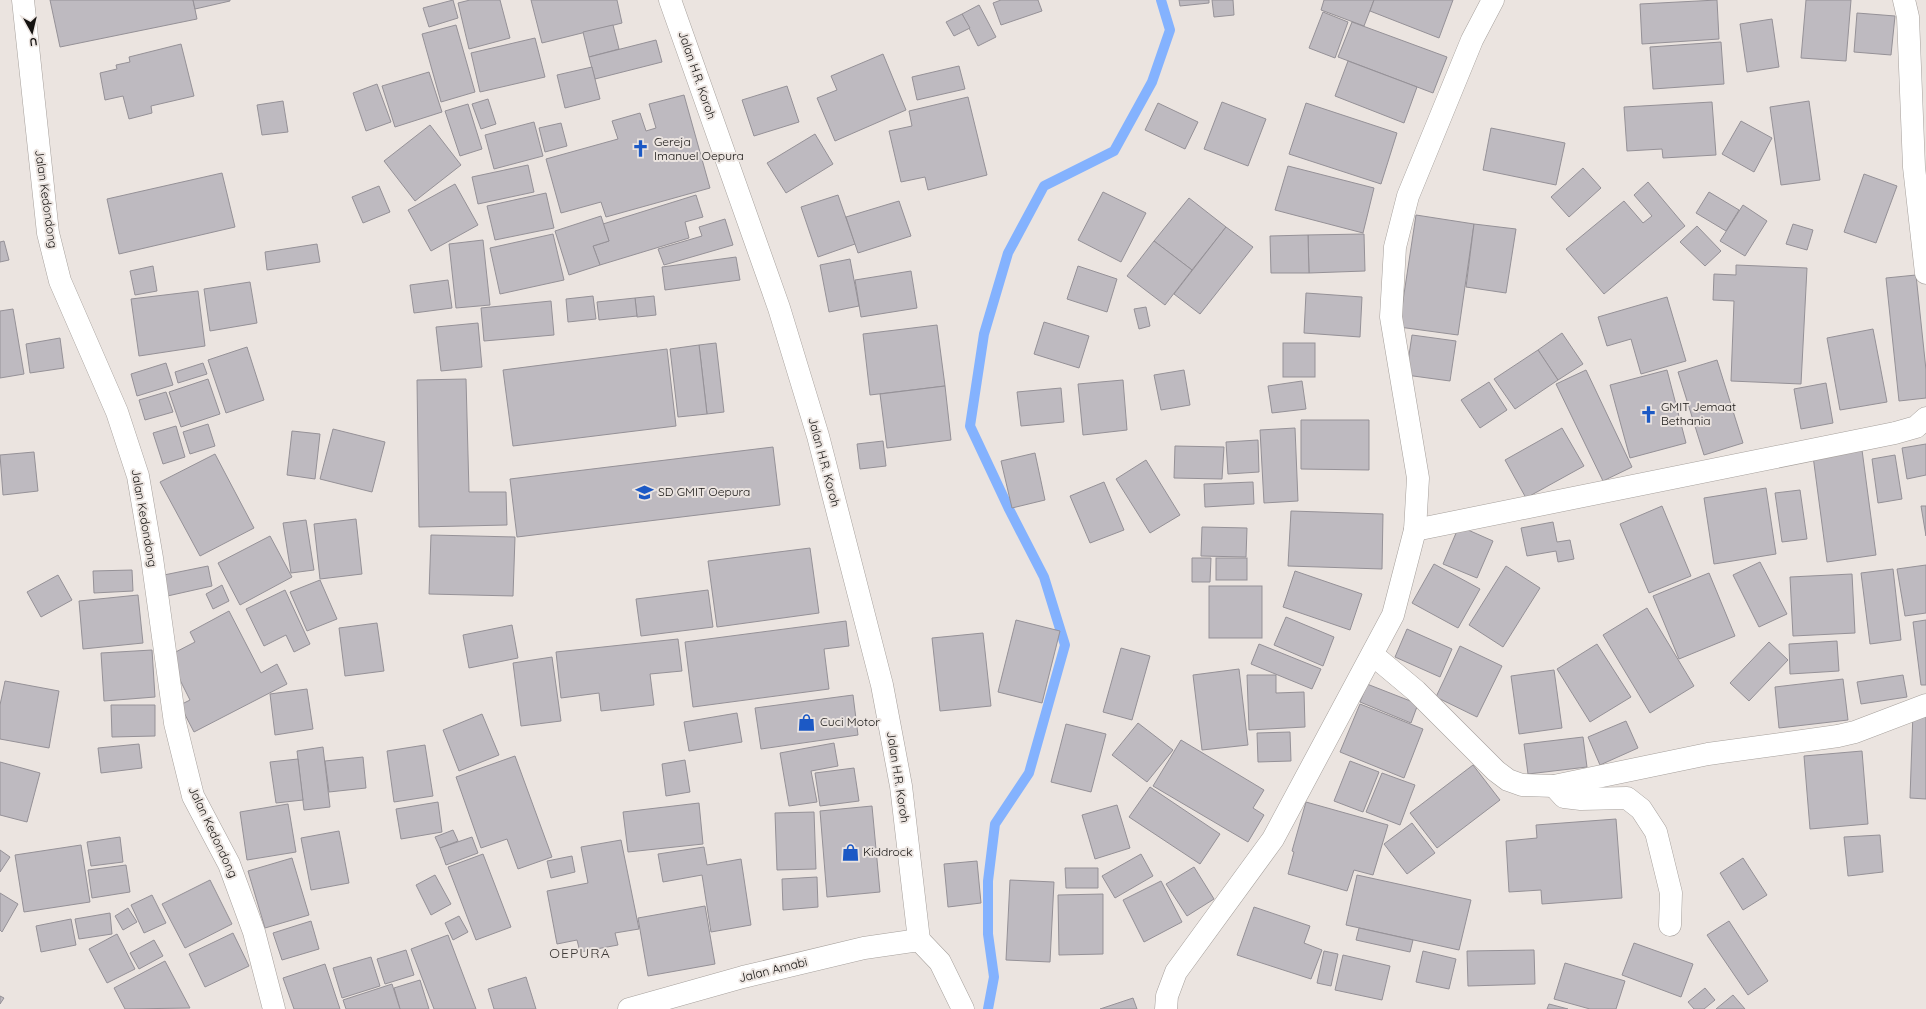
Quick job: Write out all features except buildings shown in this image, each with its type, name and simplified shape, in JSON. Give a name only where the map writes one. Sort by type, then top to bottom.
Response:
[{"type":"street","name":"Jalan Kedondong","points":[[23,0],[48,233],[60,281],[117,412],[138,476],[152,558],[175,723],[193,796],[229,864],[252,925],[274,1009]]},
{"type":"street","name":"Jalan H.R. Koroh","points":[[670,0],[779,308],[820,443],[882,685],[901,786],[919,940]]},
{"type":"street","points":[[1166,1009],[1166,996],[1176,972],[1273,839],[1393,615],[1416,530],[1418,478],[1392,317],[1395,247],[1408,196],[1424,155],[1472,40],[1493,0]]},
{"type":"street","points":[[1904,0],[1908,17],[1914,167],[1926,274]]},
{"type":"street","points":[[1416,530],[1894,433],[1916,427],[1926,418]]},
{"type":"street","points":[[1372,655],[1416,691],[1496,771],[1508,780],[1522,785],[1554,786],[1708,754],[1838,736],[1855,732],[1926,705]]},
{"type":"street","points":[[1554,786],[1564,797],[1581,799],[1627,798],[1640,809],[1656,832],[1671,893],[1670,925]]},
{"type":"street","points":[[919,940],[940,962],[962,1006]]},
{"type":"street","name":"Jalan Amabi","points":[[629,1009],[743,978],[864,948],[919,940]]},
{"type":"waterway","points":[[988,1009],[994,977],[988,934],[988,881],[995,824],[1029,773],[1065,645],[1044,577],[1009,509],[970,426],[984,334],[1008,253],[1044,186],[1114,151],[1152,82],[1170,30],[1161,0]]},
{"type":"place","name":"Gereja Imanuel Oepura","points":[[641,149]]},
{"type":"place","name":"GMIT Jemaat Bethania","points":[[1648,414]]},
{"type":"place","name":"SD GMIT Oepura","points":[[645,492]]},
{"type":"place","name":"Cuci Motor","points":[[807,722]]},
{"type":"place","name":"Kiddrock","points":[[850,852]]},
{"type":"district","name":"OEPURA","points":[[580,953]]}]
